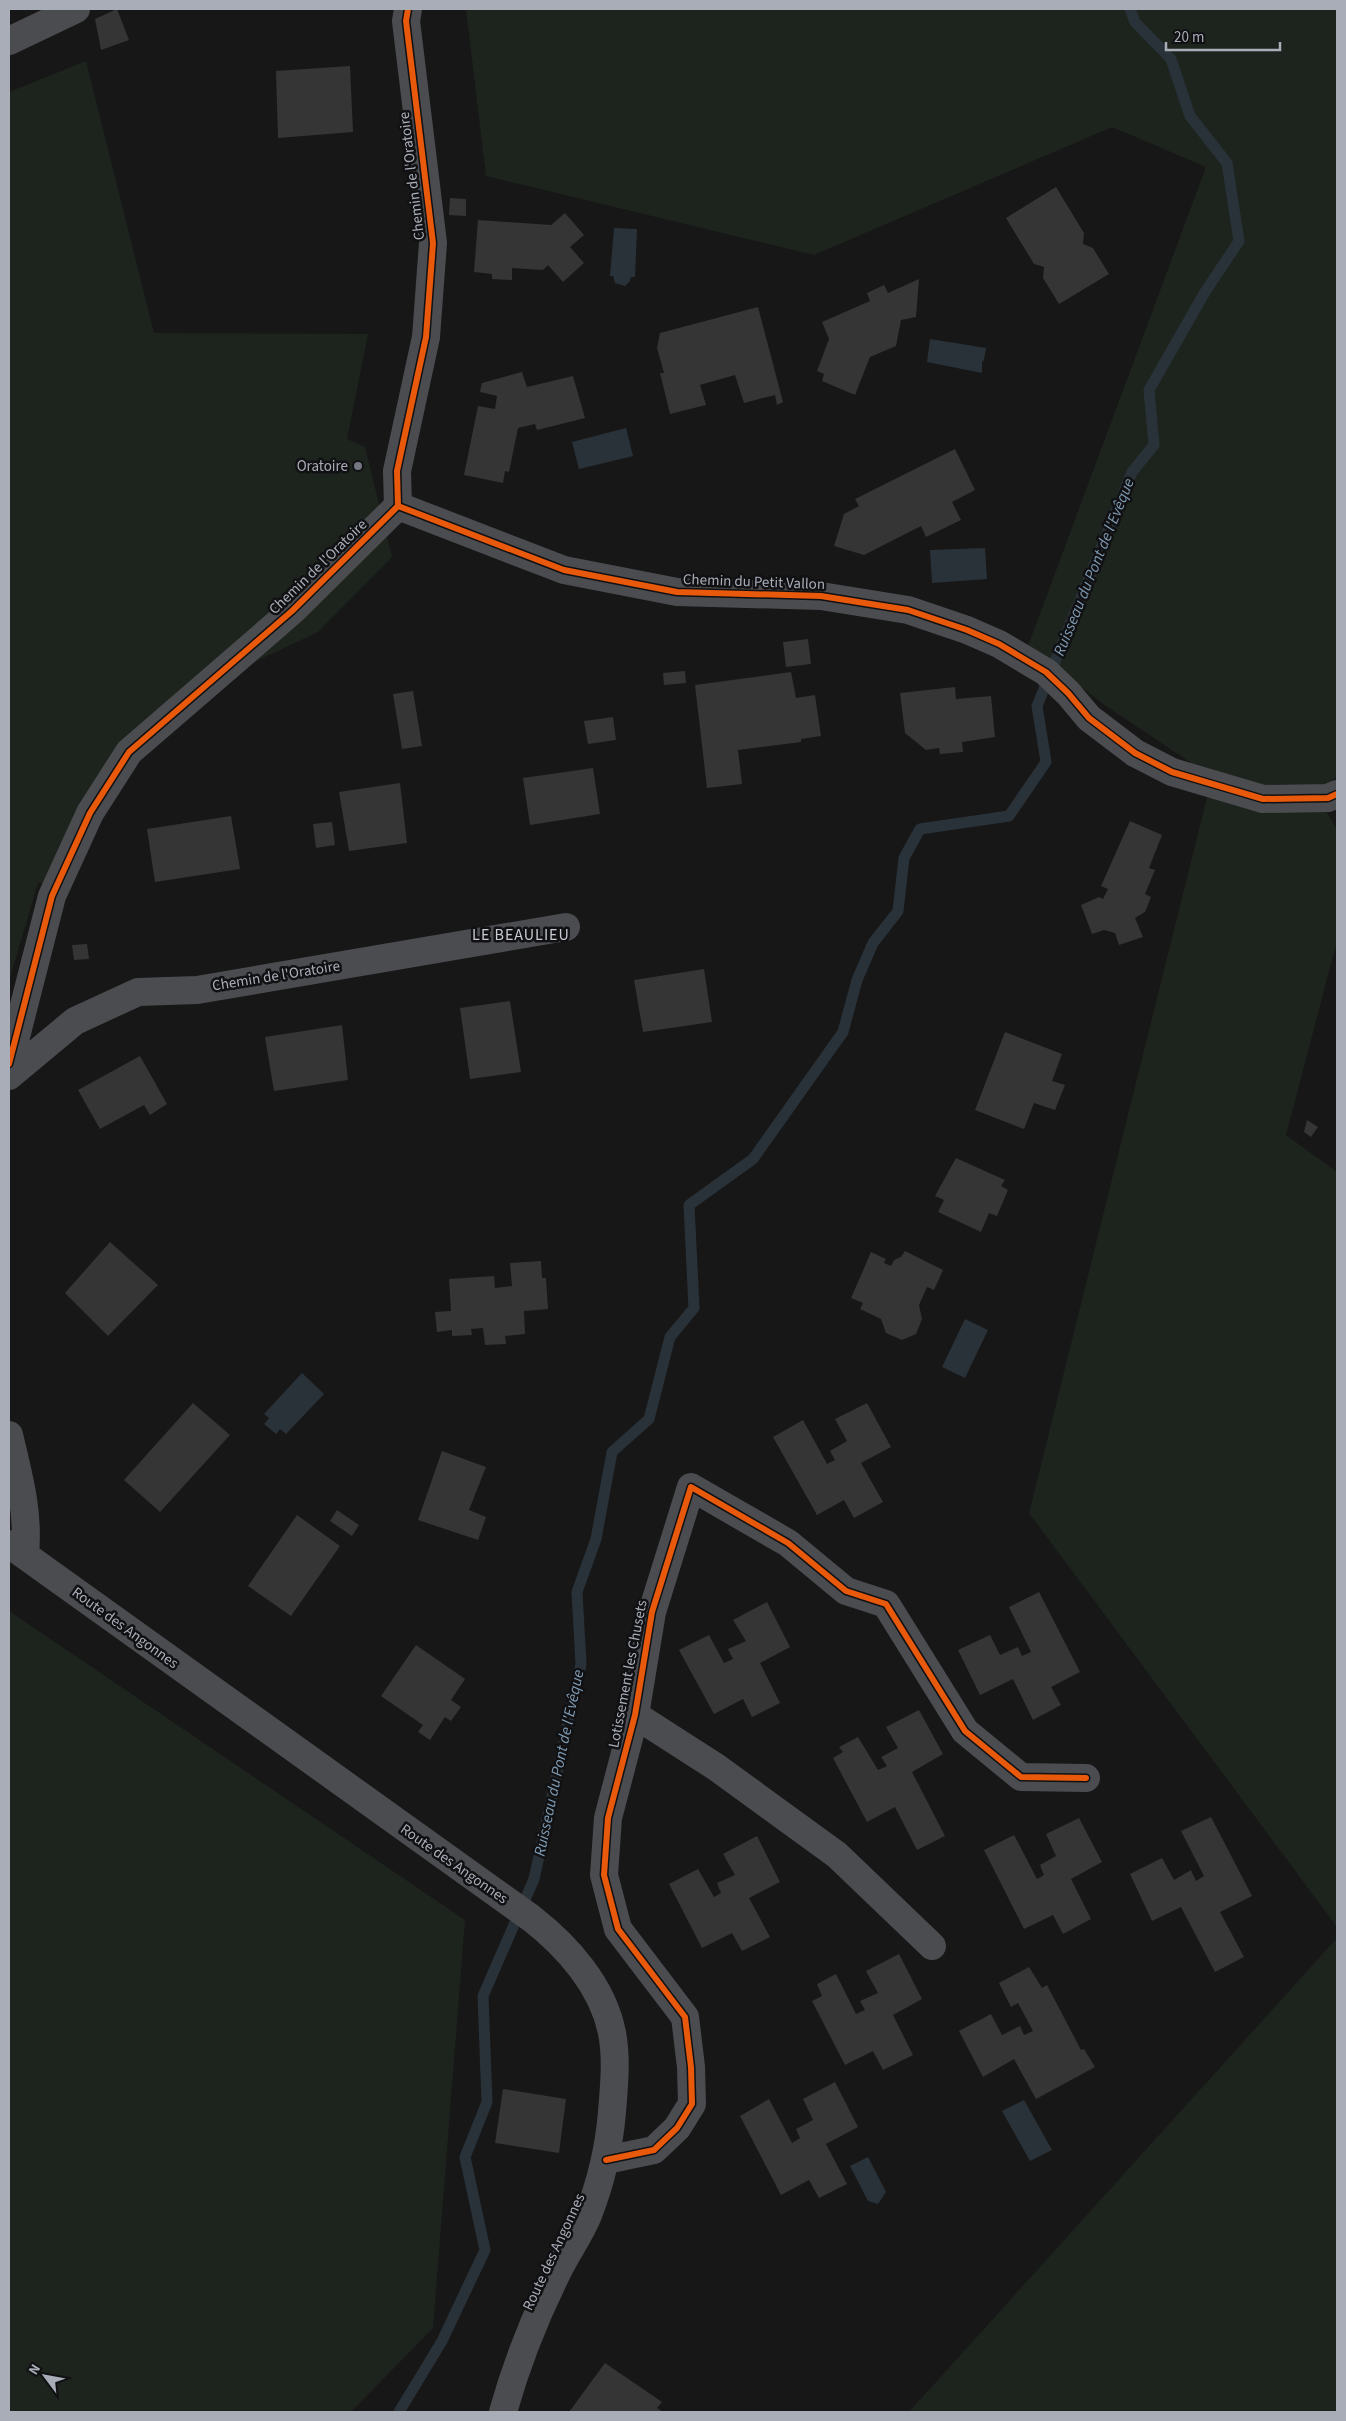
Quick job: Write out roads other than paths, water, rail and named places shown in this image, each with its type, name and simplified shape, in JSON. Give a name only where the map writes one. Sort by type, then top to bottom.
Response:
[{"type":"street","points":[[9,41],[76,9]]},
{"type":"street","name":"Chemin de l'Oratoire","points":[[9,1064],[52,896],[90,813],[129,752],[292,611],[398,506],[397,471],[426,337],[433,243],[406,21],[408,9]]},
{"type":"street","name":"Chemin du Petit Vallon","points":[[398,506],[564,570],[677,592],[821,596],[908,610],[975,633],[999,644],[1046,672],[1068,692],[1089,718],[1135,753],[1172,772],[1263,799],[1334,802]]},
{"type":"street","name":"Chemin de l'Oratoire","points":[[9,1076],[75,1021],[138,992],[198,990],[566,927]]},
{"type":"street","points":[[9,1435],[26,1506],[27,1530],[17,1550]]},
{"type":"street","name":"Lotissement les Chusets","points":[[606,2160],[654,2150],[677,2128],[692,2104],[691,2067],[685,2017],[618,1929],[604,1875],[608,1818],[635,1714],[652,1612],[692,1487],[788,1543],[846,1591],[886,1604],[965,1731],[1021,1778],[1086,1778]]},
{"type":"street","name":"Route des Angonnes","points":[[17,1550],[531,1918],[557,1938],[590,1980],[603,2006],[612,2033],[615,2082],[606,2160],[588,2216],[560,2266],[515,2369],[503,2412]]},
{"type":"street","name":"Lotissement les Chusets","points":[[635,1714],[716,1768],[837,1854],[932,1946]]},
{"type":"waterway","name":"Ruisseau du Pont de l'Evêque","points":[[399,2412],[442,2341],[485,2250],[465,2157],[487,2102],[483,1996],[534,1879],[581,1664],[577,1592],[596,1539],[612,1452],[649,1419],[670,1337],[694,1308],[689,1205],[753,1159],[843,1032],[857,980],[873,943],[898,911],[904,858],[920,829],[1009,816],[1046,762],[1037,706],[1132,472],[1154,445],[1149,390],[1205,292],[1239,241],[1227,163],[1190,116],[1171,59],[1135,22],[1130,9]]},
{"type":"place","name":"Oratoire","points":[[358,466]]},
{"type":"district","name":"LE BEAULIEU","points":[[521,935]]}]
